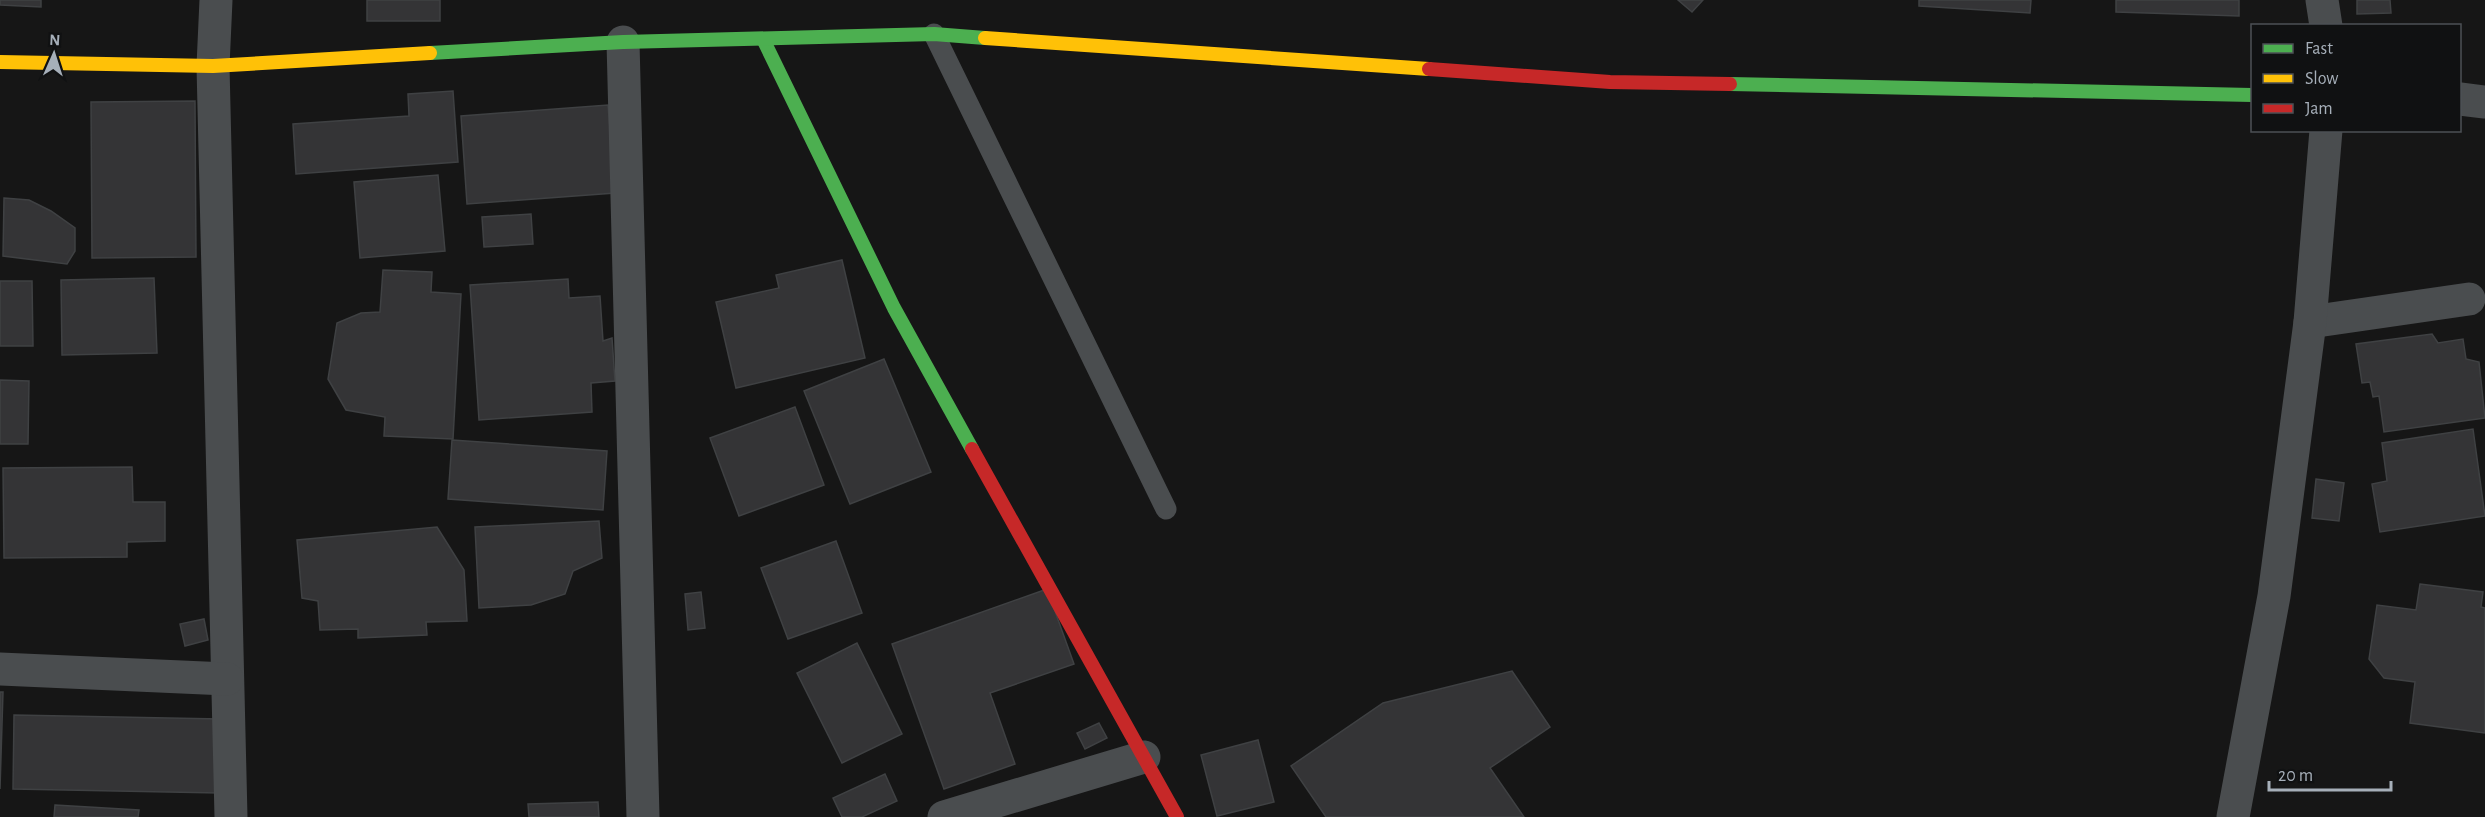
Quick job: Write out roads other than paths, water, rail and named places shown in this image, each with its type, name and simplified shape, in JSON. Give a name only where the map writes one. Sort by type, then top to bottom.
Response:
[{"type":"street","points":[[216,0],[213,66],[231,817]]},
{"type":"street","points":[[2322,0],[2326,24]]},
{"type":"street","points":[[0,63],[213,66],[622,42],[934,34],[1610,82],[2251,95]]},
{"type":"street","points":[[763,39],[894,308],[1177,817]]},
{"type":"street","points":[[622,42],[643,817]]},
{"type":"street","points":[[2461,99],[2485,102]]},
{"type":"street","points":[[2233,817],[2274,596],[2310,322],[2326,132]]},
{"type":"street","points":[[2310,322],[2469,299]]},
{"type":"street","points":[[0,669],[227,679]]},
{"type":"street","points":[[944,817],[1144,757]]},
{"type":"lane","points":[[934,34],[1166,509]]}]
